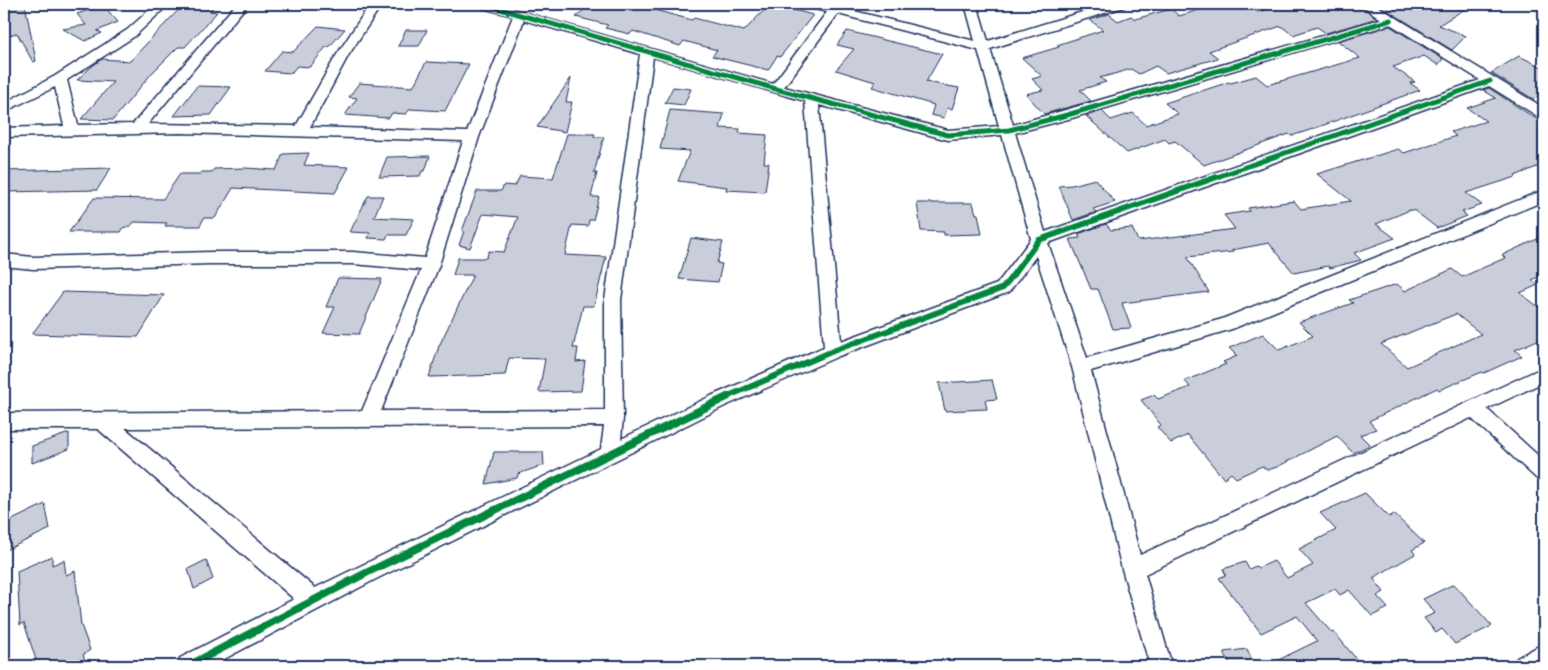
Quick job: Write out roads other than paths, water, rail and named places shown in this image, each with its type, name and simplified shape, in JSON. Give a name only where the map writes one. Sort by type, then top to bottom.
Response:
[{"type":"street","points":[[4,108],[60,79],[138,27],[163,4]]},
{"type":"street","points":[[138,127],[242,4]]},
{"type":"street","points":[[301,131],[342,56],[376,4]]},
{"type":"street","points":[[483,4],[776,89],[948,135],[1009,130],[1067,115],[1391,20]]},
{"type":"street","points":[[812,4],[836,7],[983,47],[1120,4]]},
{"type":"street","points":[[971,4],[1009,130],[1039,240],[1081,367],[1133,569],[1161,666]]},
{"type":"street","points":[[1366,4],[1544,114]]},
{"type":"street","points":[[776,89],[836,7]]},
{"type":"street","points":[[369,418],[431,266],[472,137],[519,16]]},
{"type":"street","points":[[610,454],[614,418],[613,300],[647,52]]},
{"type":"street","points":[[60,79],[72,128]]},
{"type":"street","points":[[188,666],[312,601],[718,401],[833,352],[1002,288],[1039,240],[1490,81]]},
{"type":"street","points":[[812,99],[833,352]]},
{"type":"street","points":[[4,133],[72,128],[138,127],[472,137]]},
{"type":"street","points":[[1081,367],[1226,324],[1544,195]]},
{"type":"street","points":[[4,260],[33,263],[211,258],[353,258],[431,266]]},
{"type":"street","points":[[1133,569],[1544,374]]},
{"type":"street","points":[[1473,408],[1544,473]]},
{"type":"street","points":[[4,420],[103,422],[369,418],[614,418]]},
{"type":"street","points":[[103,422],[312,601]]},
{"type":"street","points":[[1525,666],[1544,654]]}]
